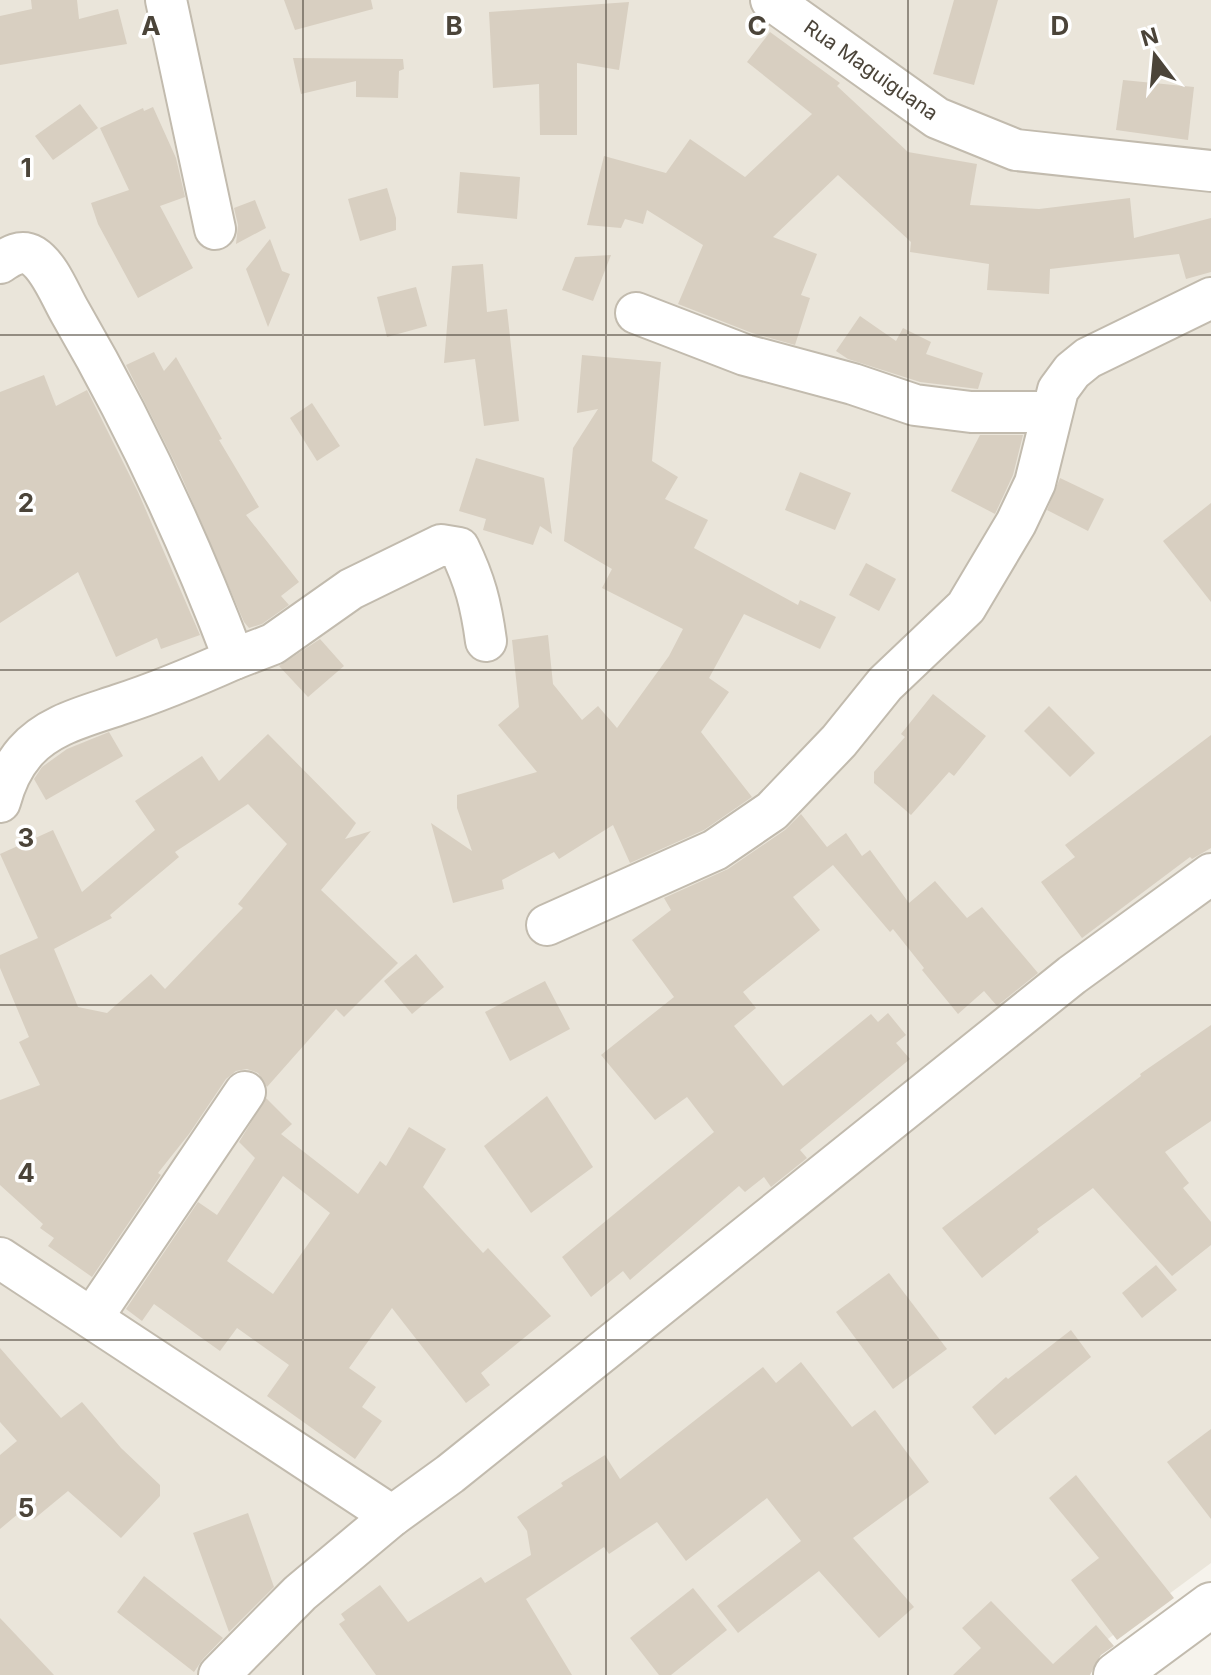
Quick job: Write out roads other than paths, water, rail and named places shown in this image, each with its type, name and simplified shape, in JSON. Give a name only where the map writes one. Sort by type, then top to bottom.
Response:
[{"type":"street","points":[[166,0],[215,229]]},
{"type":"street","name":"Rua Maguiguana","points":[[771,0],[937,118],[1016,150],[1211,171]]},
{"type":"street","points":[[0,263],[18,253],[30,254],[42,264],[85,337],[151,469],[214,605],[234,659]]},
{"type":"street","points":[[547,925],[715,850],[772,811],[839,741],[885,684],[966,607],[1016,523],[1035,483],[1058,390],[1072,371],[1088,358],[1211,298]]},
{"type":"street","points":[[636,313],[745,355],[853,384],[915,405],[971,412],[1052,412]]},
{"type":"street","points":[[0,802],[7,778],[25,751],[49,732],[82,716],[157,691],[273,644],[351,589],[441,545],[459,548],[474,580],[481,602],[486,641]]},
{"type":"street","points":[[219,1675],[300,1593],[392,1516],[462,1464],[1072,975],[1211,874]]},
{"type":"street","points":[[92,1318],[245,1092]]},
{"type":"street","points":[[0,1258],[392,1516]]},
{"type":"street","points":[[1116,1675],[1211,1605]]}]
